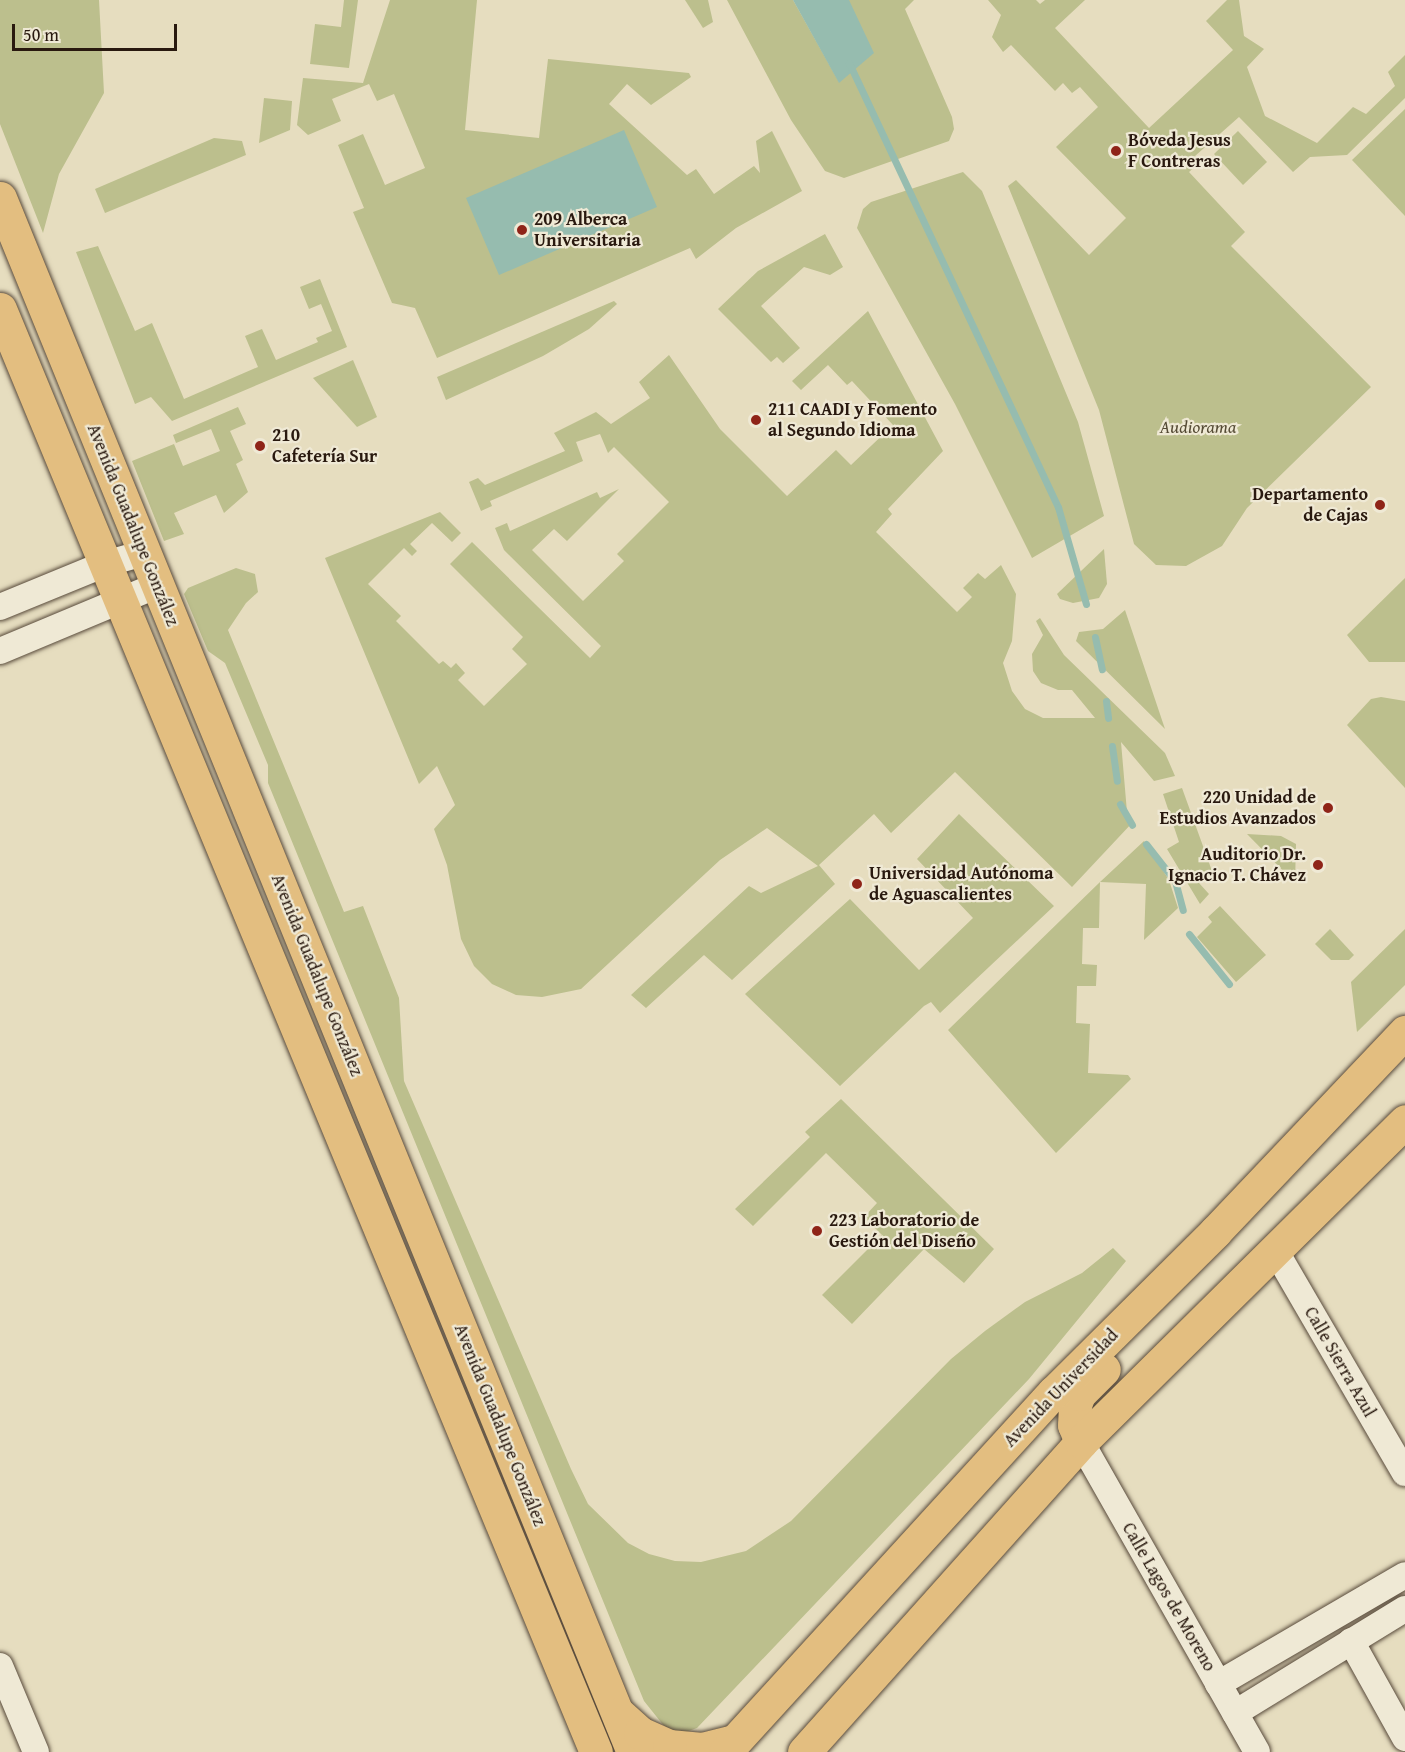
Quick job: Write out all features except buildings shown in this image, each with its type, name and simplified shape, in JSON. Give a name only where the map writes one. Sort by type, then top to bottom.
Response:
[{"type":"main road","name":"Avenida Guadalupe González","points":[[0,198],[633,1752]]},
{"type":"main road","name":"Avenida Guadalupe González","points":[[0,309],[596,1752]]},
{"type":"main road","name":"Avenida Universidad","points":[[729,1747],[1054,1392],[1215,1232],[1405,1032]]},
{"type":"main road","points":[[804,1752],[1081,1442],[1405,1121]]},
{"type":"main road","points":[[1081,1442],[1073,1416],[1080,1394],[1196,1274],[1215,1232]]},
{"type":"main road","points":[[542,1621],[575,1610]]},
{"type":"main road","points":[[616,1712],[640,1733],[669,1746],[702,1749],[729,1747]]},
{"type":"street","points":[[0,607],[105,564],[144,553]]},
{"type":"street","points":[[0,651],[158,585]]},
{"type":"street","name":"Calle Sierra Azul","points":[[1275,1250],[1405,1473]]},
{"type":"street","name":"Calle Lagos de Moreno","points":[[1081,1442],[1257,1752]]},
{"type":"street","points":[[1218,1684],[1405,1575]]},
{"type":"street","points":[[1235,1713],[1405,1609]]},
{"type":"street","points":[[1351,1641],[1405,1738]]},
{"type":"street","points":[[0,1666],[36,1752]]},
{"type":"green space","points":[[0,0],[99,0],[104,93],[59,174],[43,233],[0,124]]},
{"type":"green space","points":[[344,0],[358,0],[349,68],[310,64],[315,24],[341,27]]},
{"type":"green space","points":[[390,0],[477,0],[465,130],[539,138],[548,59],[689,73],[691,77],[651,105],[627,84],[609,104],[687,175],[696,169],[714,194],[754,166],[760,173],[756,141],[772,131],[802,191],[736,228],[696,259],[690,248],[437,358],[415,308],[392,303],[353,212],[364,208],[338,145],[363,134],[385,185],[425,168],[394,94],[377,101],[369,84],[332,99],[341,121],[308,135],[297,125],[303,78],[363,83]]},
{"type":"green space","points":[[685,0],[708,0],[713,22],[703,28]]},
{"type":"green space","points":[[727,0],[793,0],[839,82],[849,0],[914,0],[905,9],[952,117],[954,129],[949,141],[844,178],[825,171],[791,120]]},
{"type":"green space","name":"Audiorama","points":[[988,0],[1036,0],[1040,4],[1045,0],[1085,0],[1055,28],[1149,128],[1233,50],[1206,21],[1227,0],[1239,0],[1244,36],[1264,49],[1247,67],[1265,116],[1317,143],[1353,107],[1366,114],[1395,86],[1388,72],[1405,55],[1405,98],[1347,155],[1310,157],[1293,172],[1239,117],[1195,156],[1200,162],[1189,172],[1245,232],[1231,246],[1371,387],[1247,508],[1222,546],[1186,566],[1156,565],[1134,544],[1099,410],[1008,186],[1016,180],[1089,255],[1126,218],[1056,147],[1098,107],[1080,87],[1072,93],[1063,83],[1055,91],[1011,45],[1003,52],[992,37],[1001,15]]},
{"type":"green space","points":[[264,98],[292,101],[290,130],[259,143]]},
{"type":"green space","points":[[1405,109],[1405,216],[1352,160]]},
{"type":"green space","points":[[1238,131],[1267,162],[1243,185],[1214,154]]},
{"type":"green space","points":[[214,138],[242,141],[246,155],[105,213],[95,189]]},
{"type":"green space","points":[[963,172],[982,191],[1078,422],[1104,516],[1032,558],[955,404],[857,228],[863,209],[871,202]]},
{"type":"green space","points":[[825,234],[843,267],[830,275],[804,267],[761,306],[800,348],[783,363],[777,357],[771,362],[718,309],[758,271]]},
{"type":"green space","points":[[98,246],[135,331],[152,323],[184,399],[258,367],[245,336],[262,329],[276,360],[318,342],[316,338],[332,331],[321,304],[309,309],[300,287],[320,279],[347,347],[172,421],[151,397],[135,404],[76,252]]},
{"type":"green space","points":[[614,301],[617,304],[589,329],[543,356],[446,400],[437,377]]},
{"type":"green space","points":[[868,311],[943,451],[888,509],[892,514],[876,532],[957,612],[972,597],[963,588],[978,573],[985,579],[1001,565],[1016,594],[1012,641],[1003,663],[1012,691],[1025,709],[1043,718],[1095,718],[1072,690],[1058,690],[1041,683],[1033,671],[1032,654],[1043,635],[1036,621],[1040,618],[1064,655],[1165,753],[1175,776],[1154,781],[1121,742],[1127,812],[1133,822],[1072,887],[955,772],[891,833],[874,814],[819,865],[835,884],[732,980],[704,955],[646,1008],[631,995],[749,886],[761,893],[818,866],[767,828],[720,860],[581,989],[542,997],[516,995],[492,984],[474,966],[461,939],[447,865],[434,829],[455,805],[437,766],[419,784],[325,558],[440,512],[461,533],[452,542],[432,523],[410,544],[417,551],[412,556],[404,548],[368,584],[401,616],[396,621],[439,664],[443,661],[451,668],[456,663],[465,673],[458,680],[484,706],[527,664],[512,649],[523,637],[450,564],[472,542],[590,658],[601,646],[504,550],[495,528],[507,523],[510,531],[597,492],[600,498],[619,489],[567,541],[554,529],[532,550],[583,601],[624,561],[617,554],[669,502],[614,447],[608,453],[600,434],[576,442],[583,461],[490,501],[492,506],[481,511],[469,482],[478,478],[485,485],[565,451],[554,433],[596,412],[611,424],[650,398],[639,382],[669,355],[720,429],[787,496],[836,450],[851,465],[893,425],[852,381],[847,385],[828,365],[801,390],[792,381]]},
{"type":"green space","points":[[353,360],[377,417],[357,427],[313,378]]},
{"type":"green space","points":[[238,407],[246,424],[230,431],[243,460],[236,464],[248,492],[224,513],[216,495],[174,513],[184,534],[164,541],[132,461],[174,444],[183,466],[220,451],[211,429],[176,443],[173,435]]},
{"type":"green space","points":[[1104,549],[1107,584],[1099,598],[1073,603],[1060,599],[1057,594]]},
{"type":"green space","points":[[236,568],[255,574],[258,592],[246,603],[228,630],[344,912],[363,906],[399,998],[404,1081],[571,1469],[588,1504],[628,1543],[649,1554],[675,1561],[701,1562],[746,1551],[791,1521],[951,1359],[985,1331],[1025,1302],[1082,1273],[1113,1248],[1126,1261],[1029,1379],[697,1728],[683,1733],[668,1731],[644,1701],[268,783],[268,765],[225,663],[208,651],[184,594],[188,588]]},
{"type":"green space","points":[[1405,578],[1405,662],[1369,662],[1347,635]]},
{"type":"green space","points":[[1125,610],[1165,729],[1076,641],[1079,632],[1103,629]]},
{"type":"green space","points":[[1381,697],[1405,701],[1405,788],[1347,725],[1371,699]]},
{"type":"green space","points":[[1182,788],[1212,871],[1199,883],[1209,894],[1200,904],[1167,849],[1179,842],[1163,794]]},
{"type":"green space","points":[[959,814],[1054,906],[940,1013],[931,1002],[924,1006],[840,1086],[745,994],[850,899],[919,970],[973,918],[917,859]]},
{"type":"green space","points":[[1247,834],[1281,836],[1296,844],[1295,883]]},
{"type":"green space","points":[[1144,841],[1169,880],[1178,908],[1144,940],[1146,884],[1100,882]]},
{"type":"green space","points":[[1100,882],[1099,928],[1083,928],[1082,964],[1097,965],[1096,986],[1077,986],[1076,1023],[1090,1024],[1088,1073],[1128,1075],[1131,1079],[1056,1153],[948,1030]]},
{"type":"green space","points":[[1220,906],[1266,955],[1236,982],[1197,937],[1212,922],[1208,917]]},
{"type":"green space","points":[[1330,929],[1354,955],[1349,960],[1331,960],[1315,944]]},
{"type":"green space","points":[[1405,929],[1405,985],[1357,1032],[1351,982]]},
{"type":"green space","points":[[841,1099],[994,1249],[964,1283],[924,1249],[852,1324],[822,1295],[882,1235],[864,1217],[877,1203],[826,1153],[753,1226],[735,1209],[810,1137],[805,1132]]},
{"type":"water","points":[[793,0],[849,0],[874,53],[839,83]]},
{"type":"water","points":[[624,130],[657,207],[499,275],[466,198]]},
{"type":"waterway","points":[[849,63],[1058,507],[1086,604]]},
{"type":"waterway","points":[[1095,637],[1102,669]]},
{"type":"waterway","points":[[1106,701],[1108,718]]},
{"type":"waterway","points":[[1112,746],[1117,781]]},
{"type":"waterway","points":[[1120,804],[1132,825]]},
{"type":"waterway","points":[[1146,844],[1175,881],[1183,910]]},
{"type":"waterway","points":[[1189,934],[1229,984]]},
{"type":"place","name":"Bóveda Jesus F Contreras","points":[[1116,151]]},
{"type":"place","name":"209 Alberca Universitaria","points":[[522,230]]},
{"type":"place","name":"211 CAADI y Fomento al Segundo Idioma","points":[[756,420]]},
{"type":"place","name":"210 Cafetería Sur","points":[[260,446]]},
{"type":"place","name":"Departamento de Cajas","points":[[1380,505]]},
{"type":"place","name":"220 Unidad de Estudios Avanzados","points":[[1328,808]]},
{"type":"place","name":"Auditorio Dr. Ignacio T. Chávez","points":[[1318,865]]},
{"type":"place","name":"Universidad Autónoma de Aguascalientes","points":[[857,884]]},
{"type":"place","name":"223 Laboratorio de Gestión del Diseño","points":[[817,1231]]}]
